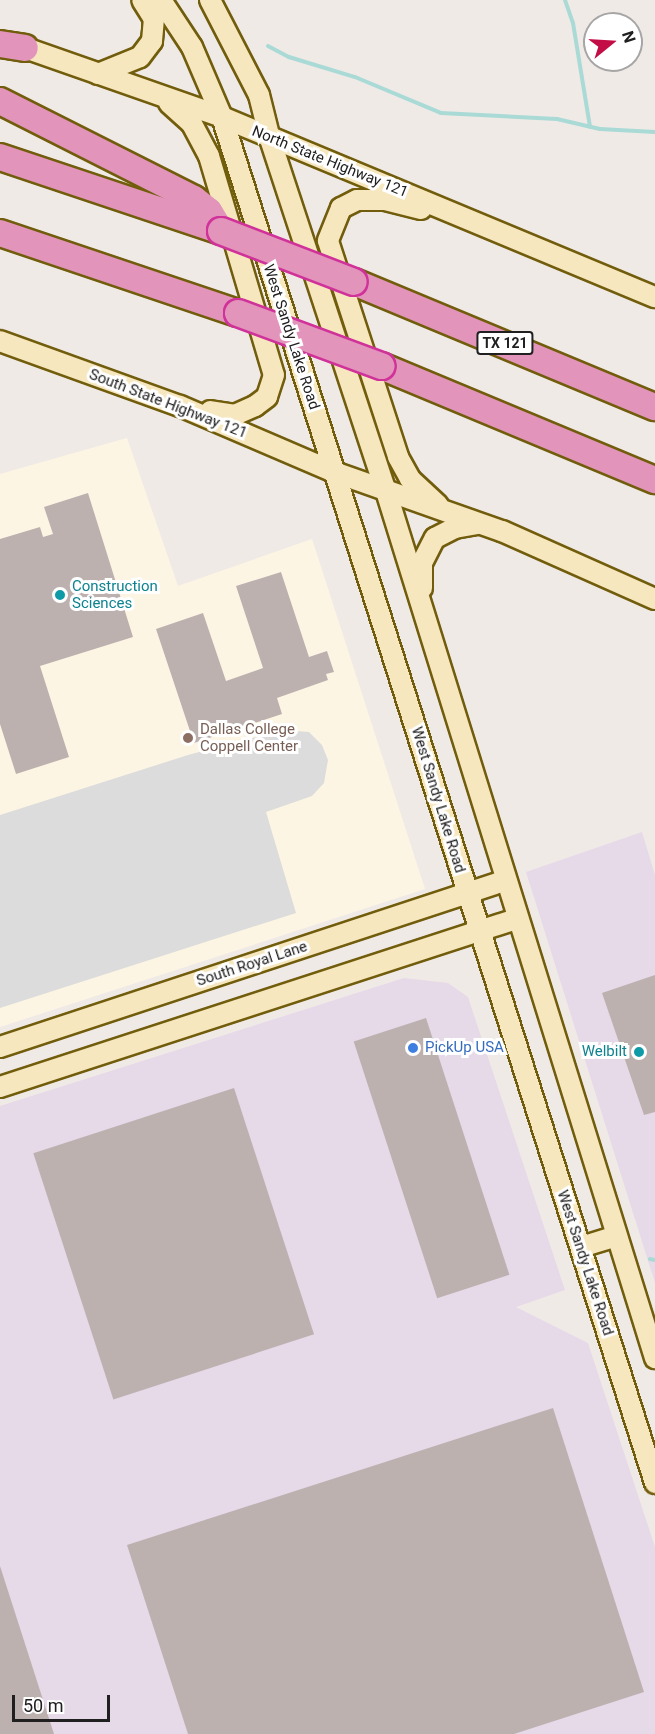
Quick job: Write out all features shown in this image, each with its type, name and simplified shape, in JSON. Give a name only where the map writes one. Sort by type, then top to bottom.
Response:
[{"type":"highway","points":[[3,102],[195,199],[209,211],[221,231]]},
{"type":"highway","name":"TX 121","points":[[0,156],[221,231],[354,282],[655,407]]},
{"type":"highway","points":[[0,233],[238,313],[381,366],[655,480]]},
{"type":"main road","points":[[98,74],[140,57],[152,41],[154,20],[142,0]]},
{"type":"main road","name":"West Sandy Lake Road","points":[[161,0],[192,47],[222,117],[655,1483]]},
{"type":"main road","points":[[210,0],[245,63],[259,95],[270,139],[386,491],[504,881],[655,1358]]},
{"type":"main road","name":"North State Highway 121","points":[[0,39],[12,46],[222,117],[270,139],[494,227],[655,297]]},
{"type":"main road","points":[[162,96],[192,124],[209,156],[274,375],[267,397],[235,415],[180,406]]},
{"type":"main road","points":[[446,513],[410,479],[398,457],[328,241],[342,208],[357,200],[384,200],[494,227]]},
{"type":"main road","name":"South State Highway 121","points":[[0,341],[180,406],[334,472]]},
{"type":"main road","points":[[334,472],[479,524],[655,599]]},
{"type":"main road","points":[[422,609],[422,563],[427,549],[435,538],[455,528],[479,524]]},
{"type":"main road","name":"South Royal Lane","points":[[0,1047],[504,881]]},
{"type":"main road","points":[[0,1087],[516,919]]},
{"type":"main road","points":[[580,1247],[616,1236]]},
{"type":"shaded area","name":"Dallas College Coppell Center","points":[[127,438],[178,586],[312,539],[425,889],[0,1027],[0,474]]},
{"type":"shaded area","points":[[283,730],[309,732],[322,745],[328,760],[324,783],[312,796],[266,812],[296,913],[0,1008],[0,815],[188,755]]},
{"type":"shaded area","points":[[642,832],[655,875],[655,1283],[526,872]]},
{"type":"shaded area","points":[[404,978],[448,983],[468,997],[565,1290],[516,1307],[588,1343],[655,1547],[655,1734],[0,1734],[0,1106]]},
{"type":"building","name":"Construction Sciences","points":[[88,493],[133,637],[40,666],[69,757],[16,774],[0,724],[0,539],[40,527],[43,537],[53,534],[44,507]]},
{"type":"building","points":[[281,572],[309,657],[327,651],[334,672],[326,674],[328,680],[277,698],[282,714],[194,743],[156,629],[203,613],[226,681],[263,668],[236,586]]},
{"type":"building","name":"Welbilt","points":[[655,975],[655,1112],[644,1115],[602,993]]},
{"type":"building","points":[[426,1018],[509,1275],[437,1298],[354,1041]]},
{"type":"building","points":[[234,1088],[314,1334],[113,1400],[33,1153]]},
{"type":"building","points":[[553,1408],[644,1692],[514,1734],[188,1734],[127,1545]]},
{"type":"building","points":[[0,1566],[54,1734],[0,1734]]},
{"type":"waterway","points":[[565,0],[573,23],[590,127]]},
{"type":"waterway","points":[[268,46],[289,57],[355,77],[441,113],[557,119],[600,129],[655,132]]},
{"type":"waterway","points":[[650,1259],[655,1260]]},
{"type":"place","name":"Construction Sciences","points":[[60,595]]},
{"type":"place","name":"Dallas College Coppell Center","points":[[188,738]]},
{"type":"place","name":"PickUp USA","points":[[413,1048]]},
{"type":"place","name":"Welbilt","points":[[639,1052]]}]
